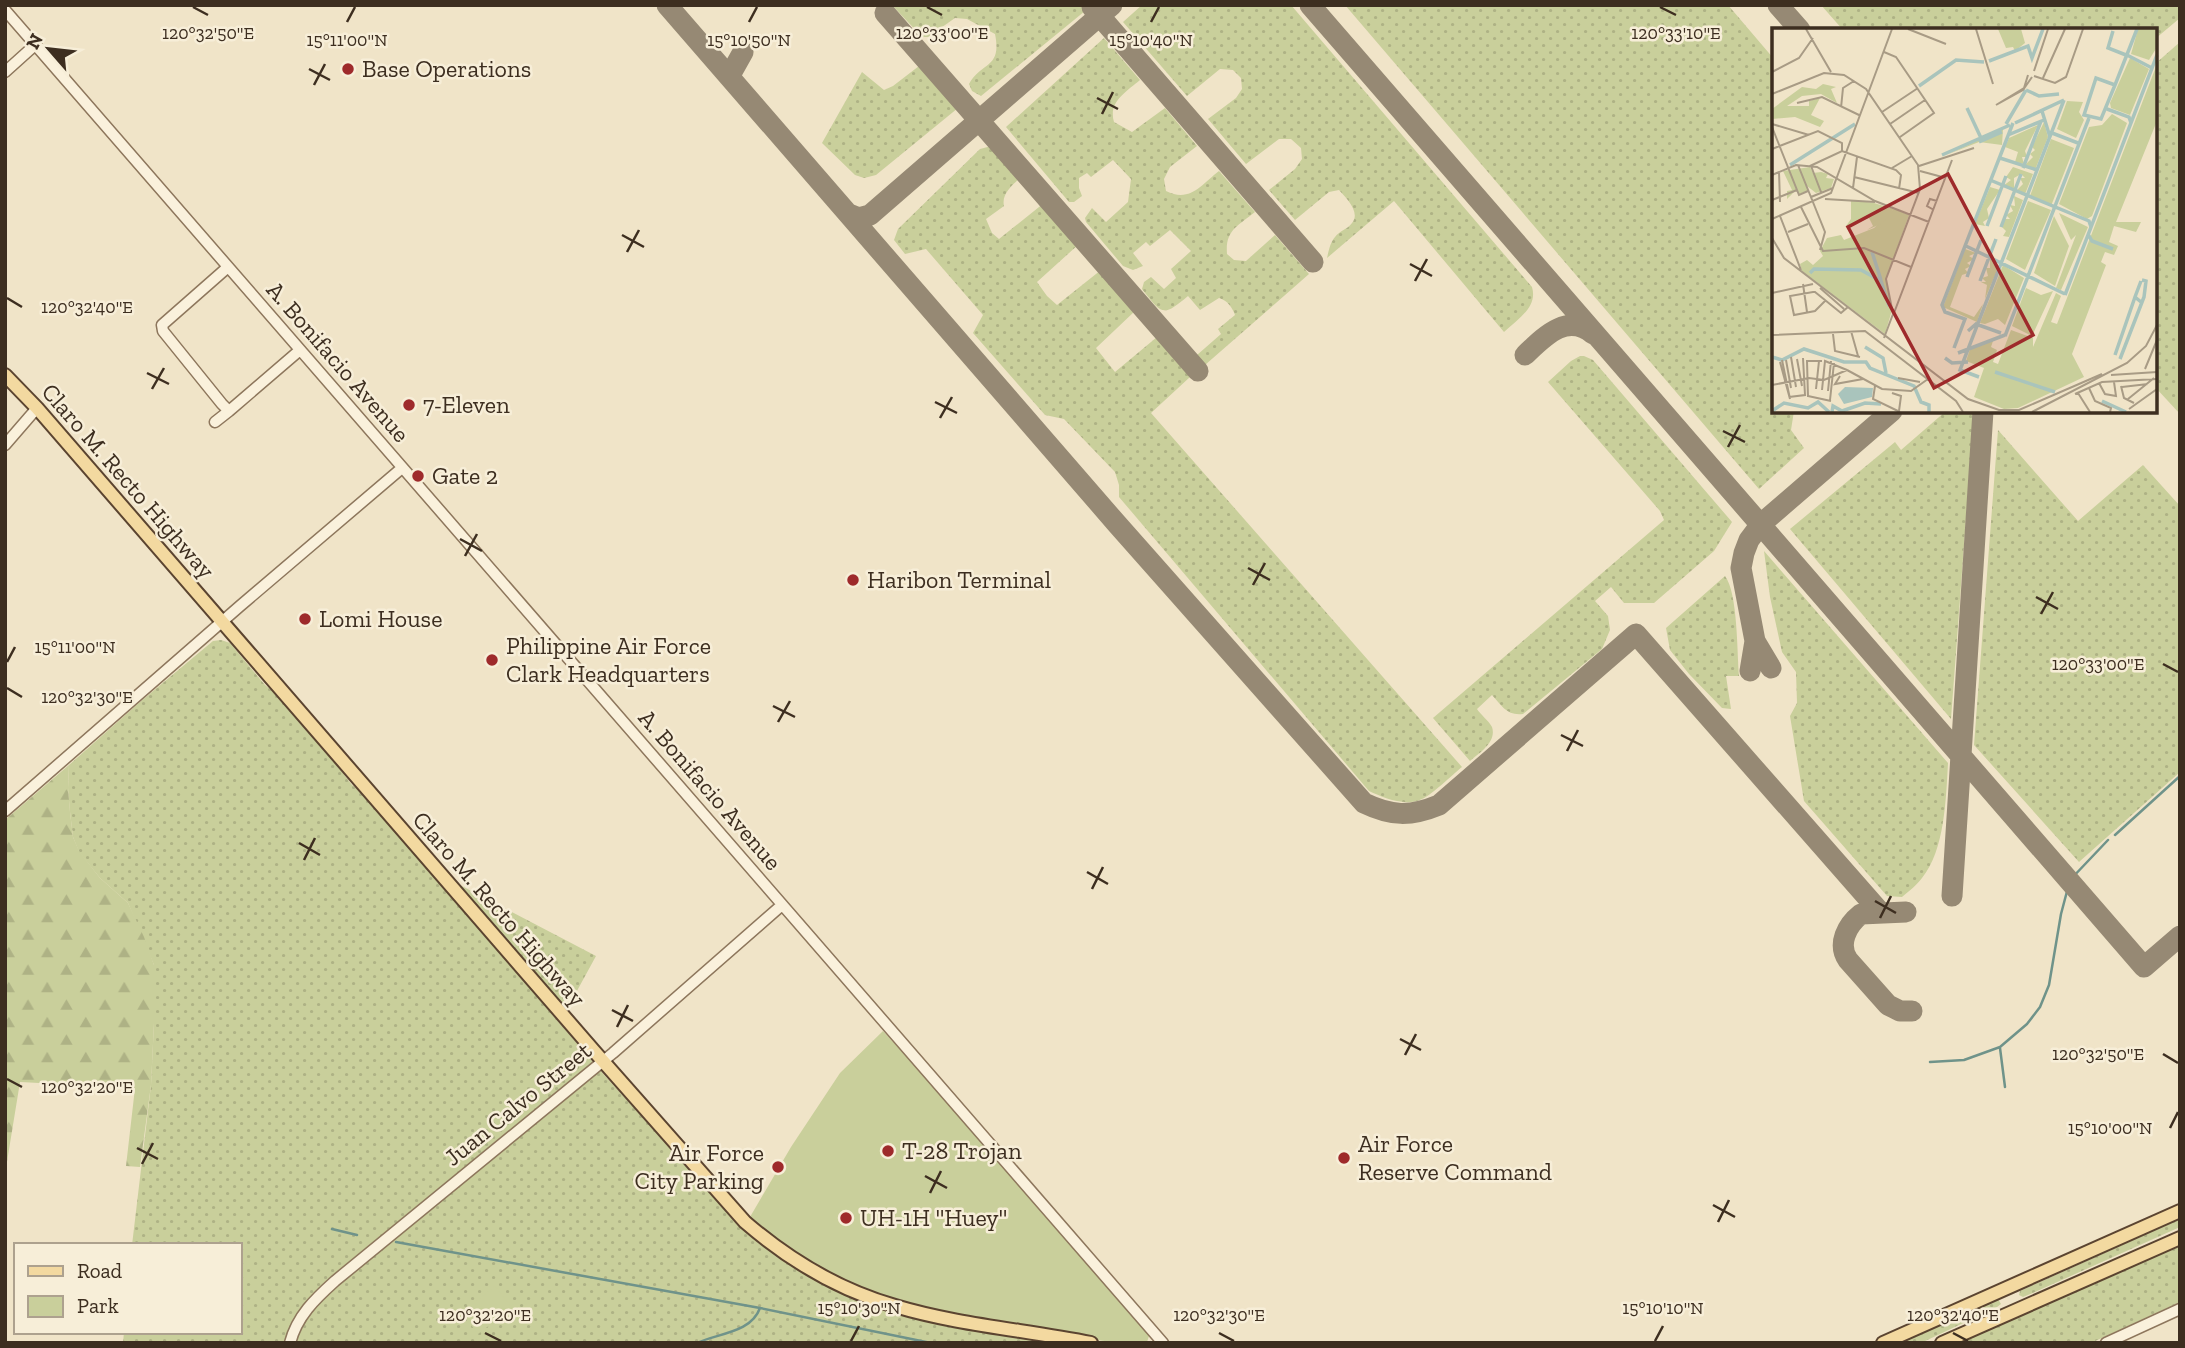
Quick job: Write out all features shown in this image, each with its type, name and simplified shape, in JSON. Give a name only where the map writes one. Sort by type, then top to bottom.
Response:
[{"type":"main road","name":"Claro M. Recto Highway","points":[[5,375],[37,408],[603,1062],[745,1222],[780,1250],[817,1273],[862,1295],[895,1307],[1091,1343]]},
{"type":"main road","points":[[1883,1343],[2180,1211]]},
{"type":"main road","points":[[1942,1343],[2180,1238]]},
{"type":"main road","points":[[2005,1289],[2014,1311]]},
{"type":"street","name":"A. Bonifacio Avenue","points":[[5,10],[1163,1343]]},
{"type":"street","points":[[5,72],[35,45]]},
{"type":"street","points":[[228,267],[163,322],[162,328],[229,411]]},
{"type":"street","points":[[215,422],[300,349]]},
{"type":"street","points":[[5,445],[37,408]]},
{"type":"street","points":[[5,811],[402,468]]},
{"type":"street","name":"Juan Calvo Street","points":[[290,1343],[299,1321],[314,1301],[335,1281],[603,1062],[782,905]]},
{"type":"street","points":[[2106,1343],[2180,1309]]},
{"type":"green space","points":[[892,5],[1080,5],[1085,11],[981,96],[972,91],[969,84],[993,59],[996,53],[995,34],[967,19],[955,18],[928,37],[922,37]]},
{"type":"green space","points":[[1142,5],[1291,5],[1532,287],[1532,301],[1526,312],[1504,332],[1394,201],[1327,258],[1333,239],[1354,219],[1354,210],[1349,201],[1339,190],[1329,192],[1295,220],[1269,190],[1295,169],[1302,159],[1301,148],[1291,139],[1279,139],[1246,164],[1208,119],[1236,98],[1242,89],[1241,78],[1233,70],[1220,69],[1187,96],[1123,22]]},
{"type":"green space","points":[[1345,5],[1728,5],[1772,57],[1772,413],[1794,413],[1791,430],[1804,448],[1759,489]]},
{"type":"green space","points":[[1821,5],[2180,5],[2180,18],[2157,37],[2157,28],[1841,28]]},
{"type":"green space","points":[[1104,38],[1140,80],[1116,103],[1114,122],[1132,132],[1165,108],[1197,146],[1170,167],[1164,179],[1166,191],[1189,194],[1219,171],[1255,212],[1230,234],[1227,254],[1234,260],[1246,261],[1275,235],[1309,274],[1205,365],[1197,355],[1221,334],[1218,329],[1235,315],[1229,305],[1219,298],[1200,310],[1188,296],[1173,308],[1163,310],[1154,304],[1142,289],[1144,282],[1151,277],[1164,289],[1176,278],[1171,269],[1191,251],[1170,230],[1150,246],[1146,242],[1133,253],[1143,266],[1133,270],[1123,266],[1086,222],[1085,218],[1092,208],[1106,222],[1128,202],[1131,179],[1113,160],[1091,177],[1087,173],[1079,178],[1082,196],[1069,202],[1006,127]]},
{"type":"green space","points":[[2180,42],[2180,414],[2157,389],[2157,62]]},
{"type":"green space","points":[[919,66],[958,108],[876,175],[864,178],[855,175],[822,143],[862,72],[884,90]]},
{"type":"green space","points":[[995,145],[1022,176],[1006,193],[1004,206],[986,219],[992,233],[999,239],[1044,203],[1079,244],[1037,282],[1047,296],[1057,305],[1101,270],[1135,311],[1096,348],[1115,372],[1157,337],[1190,377],[1151,413],[1462,767],[1426,797],[1402,802],[1369,791],[1119,497],[1115,472],[1064,419],[1045,415],[973,333],[983,315],[926,249],[905,254],[894,240],[898,229],[980,149]]},
{"type":"green space","points":[[1580,356],[1593,360],[1732,522],[1714,551],[1654,603],[1624,603],[1611,587],[1595,601],[1608,616],[1610,630],[1602,649],[1523,714],[1509,712],[1492,695],[1477,709],[1492,727],[1492,738],[1470,761],[1433,718],[1664,520],[1660,511],[1548,382]]},
{"type":"green space","points":[[1944,413],[1974,413],[1951,719],[1790,529],[1895,442],[1901,450]]},
{"type":"green space","points":[[1998,430],[2078,521],[2143,465],[2180,506],[2180,772],[2079,862],[1974,745]]},
{"type":"green space","points":[[1764,551],[1948,763],[1940,839],[1930,866],[1915,886],[1902,897],[1887,896],[1804,801],[1790,716],[1797,703],[1796,672],[1782,652],[1770,597]]},
{"type":"green space","points":[[1725,576],[1735,609],[1739,676],[1726,676],[1731,709],[1722,708],[1689,674],[1670,650],[1666,628]]},
{"type":"green space","points":[[213,641],[230,643],[265,685],[304,723],[352,785],[370,799],[605,1076],[739,1223],[841,1290],[1067,1343],[123,1343],[124,1334],[242,1334],[242,1243],[132,1243],[151,1085],[154,965],[128,903],[100,878],[79,852],[73,837],[70,812],[69,765]]},
{"type":"green space","points":[[69,765],[68,788],[73,837],[79,851],[100,878],[128,903],[154,965],[151,1085],[140,1167],[126,1166],[135,1088],[20,1082],[5,1174],[5,820]]},
{"type":"green space","points":[[456,883],[596,956],[566,1011]]},
{"type":"green space","points":[[883,1031],[1145,1329],[1149,1336],[1147,1342],[1111,1342],[1020,1327],[954,1315],[889,1297],[828,1272],[794,1251],[750,1217],[791,1147],[840,1073]]},
{"type":"green space","points":[[2180,1219],[2180,1227],[2035,1292],[2023,1297],[2019,1295],[2020,1291]]},
{"type":"green space","points":[[2180,1246],[2180,1302],[2091,1343],[1957,1343]]},
{"type":"green space","points":[[495,1286],[512,1308],[478,1334],[462,1313]]},
{"type":"green space","points":[[1998,1299],[2001,1304],[1997,1307],[1921,1343],[1899,1343]]},
{"type":"waterway","points":[[2115,835],[2180,776]]},
{"type":"waterway","points":[[1930,1062],[1964,1060],[2000,1047],[2027,1024],[2040,1007],[2049,985],[2061,914],[2070,880],[2108,840]]},
{"type":"waterway","points":[[2000,1048],[2005,1087]]},
{"type":"waterway","points":[[332,1229],[357,1235]]},
{"type":"waterway","points":[[396,1242],[760,1308]]},
{"type":"waterway","points":[[697,1343],[742,1327],[756,1316],[760,1308],[931,1343]]},
{"type":"taxiway","points":[[667,5],[1117,524],[1364,803],[1392,813],[1419,812],[1439,805],[1636,634],[1881,913]]},
{"type":"taxiway","points":[[849,214],[859,218],[870,215],[1112,5]]},
{"type":"taxiway","points":[[1310,5],[2144,967],[2180,936]]},
{"type":"taxiway","points":[[1778,5],[1798,28]]},
{"type":"taxiway","points":[[1092,7],[1313,262]]},
{"type":"taxiway","points":[[885,13],[1198,371]]},
{"type":"taxiway","points":[[729,77],[743,52]]},
{"type":"taxiway","points":[[1525,355],[1548,335],[1565,326],[1574,325],[1593,334]]},
{"type":"taxiway","points":[[1771,668],[1755,641],[1741,568],[1749,540],[1761,524],[1890,413]]},
{"type":"taxiway","points":[[1952,896],[1983,413]]},
{"type":"taxiway","points":[[1750,671],[1755,641]]},
{"type":"taxiway","points":[[1906,912],[1861,914],[1848,929],[1843,948],[1848,960],[1888,1005],[1900,1011],[1912,1011]]},
{"type":"place","name":"Base Operations","points":[[348,69]]},
{"type":"place","name":"7-Eleven","points":[[409,405]]},
{"type":"place","name":"Gate 2","points":[[418,476]]},
{"type":"place","name":"Haribon Terminal","points":[[853,580]]},
{"type":"place","name":"Lomi House","points":[[305,619]]},
{"type":"place","name":"Philippine Air Force Clark Headquarters","points":[[492,660]]},
{"type":"place","name":"T-28 Trojan","points":[[888,1151]]},
{"type":"place","name":"Air Force Reserve Command","points":[[1344,1158]]},
{"type":"place","name":"Air Force City Parking","points":[[778,1167]]},
{"type":"place","name":"UH-1H \"Huey\"","points":[[846,1218]]}]
